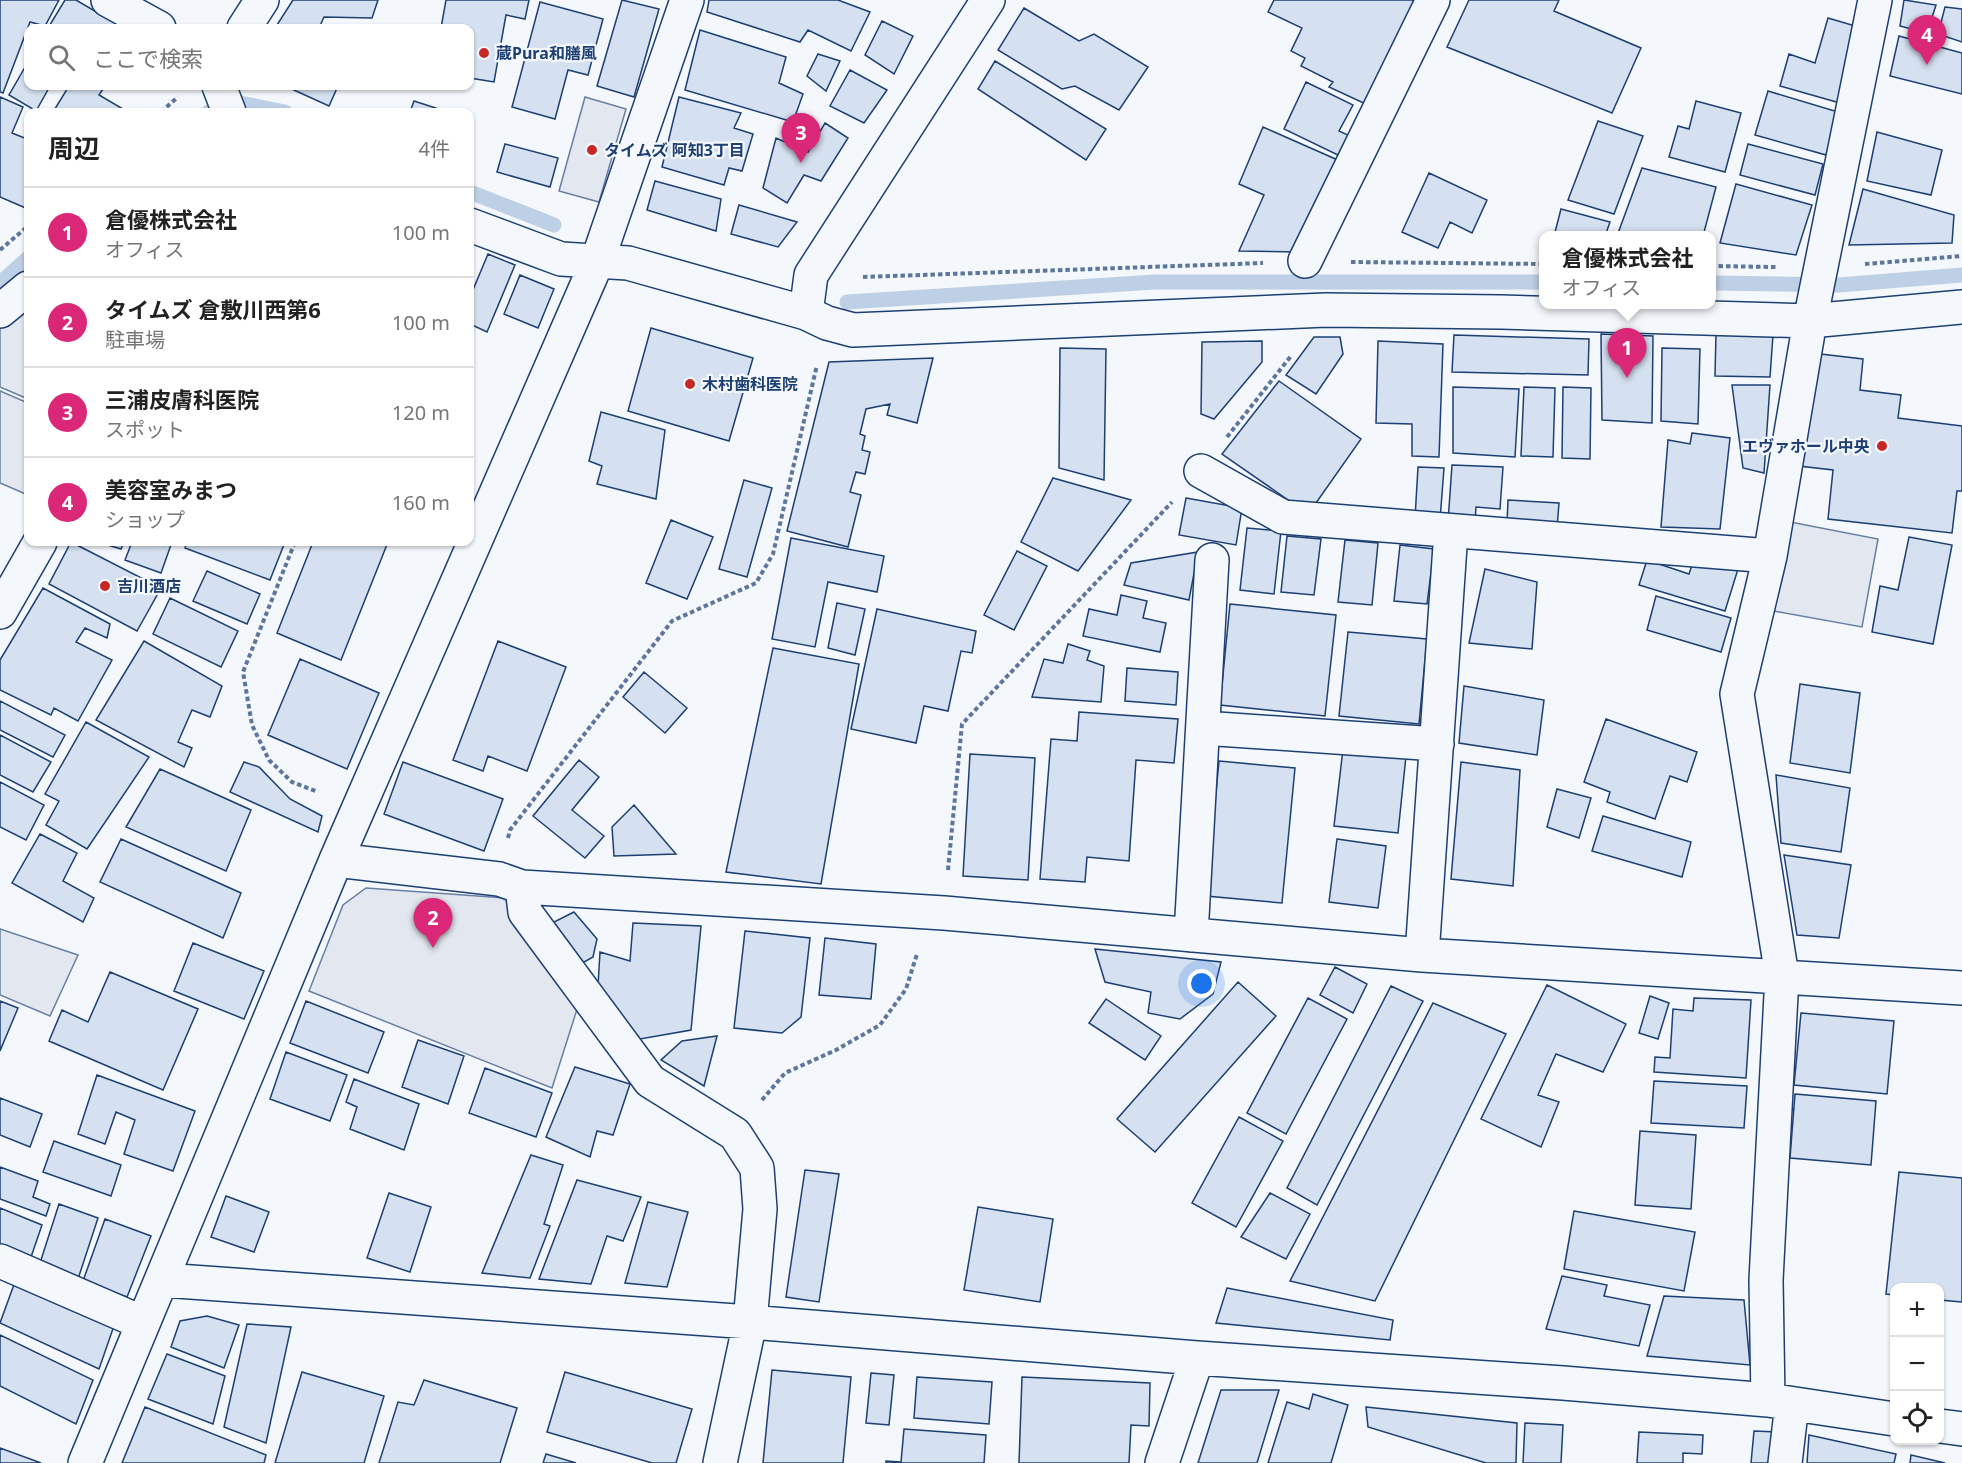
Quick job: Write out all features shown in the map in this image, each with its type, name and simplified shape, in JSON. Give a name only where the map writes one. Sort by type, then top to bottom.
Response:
[{"type":"street","points":[[108,0],[152,24]]},
{"type":"street","points":[[247,24],[262,0]]},
{"type":"street","points":[[474,542],[597,262],[687,0]]},
{"type":"street","points":[[816,318],[811,275],[988,0]]},
{"type":"street","points":[[1305,261],[1433,0]]},
{"type":"street","points":[[1785,1463],[1766,1280],[1782,976],[1737,694],[1770,556],[1815,298],[1875,0]]},
{"type":"street","points":[[474,226],[561,259],[628,263],[853,330],[1326,310],[1501,312],[1568,309]]},
{"type":"street","points":[[0,311],[24,291]]},
{"type":"street","points":[[1716,302],[1815,298],[1962,307]]},
{"type":"street","points":[[1201,471],[1283,517],[1770,556]]},
{"type":"street","points":[[1422,955],[1451,531]]},
{"type":"street","points":[[0,612],[38,546]]},
{"type":"street","points":[[85,1463],[358,807],[472,546]]},
{"type":"street","points":[[1191,935],[1212,560]]},
{"type":"street","points":[[1203,728],[1437,744]]},
{"type":"street","points":[[336,860],[510,883],[936,913],[1422,955],[1962,988]]},
{"type":"street","points":[[510,883],[525,912],[650,1081],[735,1134],[757,1168],[760,1209],[750,1322],[720,1463]]},
{"type":"street","points":[[0,1261],[143,1323]]},
{"type":"street","points":[[163,1280],[750,1322],[1780,1402],[1890,1418]]},
{"type":"street","points":[[1162,1463],[1197,1358]]},
{"type":"street","points":[[1944,1427],[1962,1429]]},
{"type":"path","points":[[0,250],[24,229]]},
{"type":"path","points":[[811,275],[838,278],[1305,261],[1539,264]]},
{"type":"path","points":[[735,1134],[785,1073],[836,1050],[880,1025],[906,989],[936,913],[962,724],[1201,471],[1326,310]]},
{"type":"path","points":[[510,883],[510,830],[672,621],[756,583],[773,554],[816,318]]},
{"type":"path","points":[[293,546],[243,672],[252,725],[269,760],[292,782],[358,807]]},
{"type":"shaded area","name":"タイムズ 阿知3丁目","points":[[585,97],[626,109],[599,202],[559,191]]},
{"type":"shaded area","points":[[21,308],[24,309],[24,397],[0,387],[0,325]]},
{"type":"shaded area","points":[[0,391],[24,401],[24,493],[0,483]]},
{"type":"shaded area","points":[[1785,521],[1878,539],[1862,627],[1768,610]]},
{"type":"shaded area","points":[[366,888],[505,898],[579,1003],[552,1088],[309,991],[343,905]]},
{"type":"shaded area","points":[[0,929],[78,955],[50,1016],[0,995]]},
{"type":"building","points":[[0,0],[59,0],[46,24],[30,22],[24,24],[24,38],[3,93],[0,92]]},
{"type":"building","points":[[65,0],[76,0],[117,24],[50,24]]},
{"type":"building","points":[[293,0],[378,0],[372,18],[324,17],[321,24],[278,24]]},
{"type":"building","name":"蔵Pura和膳風","points":[[446,0],[529,0],[525,19],[506,15],[494,82],[474,79],[474,24],[442,24]]},
{"type":"building","points":[[622,0],[659,9],[634,97],[597,86]]},
{"type":"building","points":[[709,0],[838,0],[870,12],[851,51],[808,30],[800,42],[707,12]]},
{"type":"building","points":[[1274,0],[1412,0],[1420,4],[1370,106],[1329,87],[1333,82],[1301,66],[1305,58],[1291,51],[1302,28],[1268,12]]},
{"type":"building","points":[[1469,0],[1559,0],[1554,11],[1641,48],[1612,113],[1447,47]]},
{"type":"building","points":[[1904,0],[1936,5],[1927,33],[1900,26]]},
{"type":"building","points":[[540,2],[603,19],[588,75],[568,70],[555,119],[512,107]]},
{"type":"building","points":[[1945,7],[1962,9],[1962,42],[1938,34]]},
{"type":"building","points":[[1024,8],[1079,41],[1094,34],[1148,67],[1119,110],[1075,86],[1062,89],[998,50]]},
{"type":"building","points":[[1828,18],[1862,28],[1840,103],[1780,86],[1789,54],[1815,63]]},
{"type":"building","points":[[882,21],[913,36],[894,74],[865,55]]},
{"type":"building","points":[[700,30],[786,57],[779,83],[803,94],[793,122],[685,90]]},
{"type":"building","points":[[1899,36],[1962,53],[1962,94],[1890,76]]},
{"type":"building","points":[[818,54],[840,61],[826,91],[807,76]]},
{"type":"building","points":[[995,61],[1106,129],[1086,160],[978,89]]},
{"type":"building","points":[[24,69],[24,90],[48,90],[38,108],[31,108],[9,95]]},
{"type":"building","points":[[850,70],[887,90],[864,123],[830,106]]},
{"type":"building","points":[[1306,82],[1353,105],[1339,131],[1352,137],[1342,157],[1284,129]]},
{"type":"building","points":[[67,90],[102,90],[99,95],[121,108],[55,108]]},
{"type":"building","points":[[294,90],[336,90],[329,106]]},
{"type":"building","points":[[1768,91],[1838,112],[1826,155],[1755,135]]},
{"type":"building","points":[[0,97],[23,107],[12,133],[24,138],[24,207],[0,197]]},
{"type":"building","points":[[679,97],[741,113],[734,128],[753,134],[742,171],[729,168],[724,185],[662,167]]},
{"type":"building","points":[[414,101],[436,108],[411,108]]},
{"type":"building","points":[[1696,101],[1741,113],[1725,172],[1669,157],[1678,126],[1689,129]]},
{"type":"building","points":[[1598,121],[1643,136],[1614,214],[1568,200]]},
{"type":"building","points":[[825,123],[848,138],[821,181],[804,175],[787,203],[763,188],[776,138],[808,152]]},
{"type":"building","points":[[1263,127],[1340,161],[1301,252],[1239,251],[1264,195],[1239,184]]},
{"type":"building","points":[[1877,132],[1942,150],[1931,195],[1867,181]]},
{"type":"building","points":[[505,144],[558,158],[550,187],[497,172]]},
{"type":"building","points":[[1748,144],[1823,164],[1815,195],[1740,175]]},
{"type":"building","points":[[1642,168],[1716,187],[1704,231],[1619,231]]},
{"type":"building","points":[[1429,173],[1487,200],[1472,233],[1450,222],[1438,248],[1402,232]]},
{"type":"building","points":[[655,181],[721,199],[716,231],[647,210]]},
{"type":"building","points":[[1736,184],[1812,205],[1796,255],[1720,243]]},
{"type":"building","points":[[1863,189],[1954,215],[1952,243],[1849,245]]},
{"type":"building","points":[[739,205],[797,222],[778,247],[731,234]]},
{"type":"building","points":[[1561,209],[1610,222],[1607,231],[1555,231]]},
{"type":"building","points":[[488,254],[515,265],[487,332],[474,326],[474,287]]},
{"type":"building","points":[[520,275],[554,289],[538,328],[504,314]]},
{"type":"building","name":"木村歯科医院","points":[[651,328],[753,358],[729,441],[628,411]]},
{"type":"building","points":[[1601,334],[1653,336],[1652,423],[1602,420]]},
{"type":"building","points":[[1716,334],[1773,335],[1770,377],[1715,376]]},
{"type":"building","points":[[1454,335],[1589,339],[1588,375],[1452,372]]},
{"type":"building","points":[[1314,337],[1340,337],[1343,354],[1316,394],[1286,375]]},
{"type":"building","points":[[1262,341],[1262,362],[1214,419],[1201,414],[1202,342]]},
{"type":"building","points":[[1378,341],[1443,344],[1439,457],[1412,456],[1412,424],[1376,423]]},
{"type":"building","points":[[1060,348],[1106,349],[1104,480],[1059,468]]},
{"type":"building","points":[[1662,348],[1700,349],[1698,424],[1661,421]]},
{"type":"building","name":"エヴァホール中央","points":[[1812,353],[1863,359],[1860,390],[1901,395],[1898,418],[1962,426],[1962,491],[1957,491],[1952,533],[1828,519],[1833,470],[1799,466]]},
{"type":"building","points":[[933,358],[917,423],[887,415],[890,404],[866,409],[860,434],[865,436],[862,450],[870,452],[865,474],[856,472],[850,492],[861,495],[848,547],[787,531],[829,362]]},
{"type":"building","points":[[1279,381],[1361,439],[1316,503],[1291,502],[1222,454]]},
{"type":"building","points":[[1732,385],[1770,385],[1764,473],[1743,468]]},
{"type":"building","points":[[1453,387],[1519,389],[1515,457],[1453,453]]},
{"type":"building","points":[[1524,387],[1555,388],[1553,457],[1521,456]]},
{"type":"building","points":[[1563,387],[1591,388],[1590,459],[1562,458]]},
{"type":"building","points":[[601,412],[665,430],[656,499],[597,484],[602,466],[589,461]]},
{"type":"building","points":[[1692,433],[1730,438],[1720,529],[1661,527],[1668,440],[1690,444]]},
{"type":"building","points":[[1452,465],[1503,467],[1500,509],[1476,507],[1475,522],[1448,522]]},
{"type":"building","points":[[1418,467],[1444,468],[1440,520],[1415,518]]},
{"type":"building","points":[[1053,478],[1131,500],[1078,571],[1021,542]]},
{"type":"building","points":[[744,480],[772,488],[747,577],[719,569]]},
{"type":"building","points":[[1186,498],[1242,508],[1236,545],[1179,535]]},
{"type":"building","points":[[1508,500],[1559,503],[1557,528],[1507,524]]},
{"type":"building","points":[[671,520],[713,537],[687,599],[646,583]]},
{"type":"building","points":[[1247,528],[1281,531],[1274,594],[1240,590]]},
{"type":"building","points":[[1287,536],[1321,539],[1314,595],[1281,592]]},
{"type":"building","points":[[1909,537],[1952,545],[1933,644],[1872,632],[1880,586],[1898,590]]},
{"type":"building","points":[[791,538],[884,556],[877,592],[828,582],[815,647],[772,639]]},
{"type":"building","points":[[1345,540],[1378,543],[1372,605],[1338,602]]},
{"type":"building","points":[[1400,545],[1434,549],[1427,604],[1394,601]]},
{"type":"building","name":"吉川酒店","points":[[69,546],[79,546],[161,588],[137,631],[49,584]]},
{"type":"building","points":[[130,546],[171,546],[161,573],[125,560]]},
{"type":"building","points":[[186,546],[283,546],[270,580],[185,548]]},
{"type":"building","points":[[311,546],[386,546],[341,660],[277,633]]},
{"type":"building","points":[[1017,551],[1047,566],[1014,630],[984,615]]},
{"type":"building","points":[[1198,552],[1189,600],[1124,585],[1131,563]]},
{"type":"building","points":[[1695,556],[1738,569],[1725,611],[1639,585],[1647,560],[1689,574]]},
{"type":"building","points":[[1485,569],[1537,582],[1532,649],[1469,643]]},
{"type":"building","points":[[207,571],[260,594],[247,624],[193,601]]},
{"type":"building","points":[[43,588],[110,624],[107,638],[85,628],[76,642],[112,660],[78,721],[54,708],[51,715],[0,690],[0,660]]},
{"type":"building","points":[[1121,595],[1147,601],[1143,618],[1166,623],[1160,652],[1083,636],[1089,609],[1117,615]]},
{"type":"building","points":[[1656,596],[1731,618],[1721,652],[1647,630]]},
{"type":"building","points":[[170,598],[238,631],[221,667],[153,634]]},
{"type":"building","points":[[837,603],[865,609],[855,655],[828,648]]},
{"type":"building","points":[[1230,604],[1336,615],[1325,716],[1220,705]]},
{"type":"building","points":[[877,609],[976,631],[972,653],[961,651],[948,711],[924,706],[916,743],[851,729]]},
{"type":"building","points":[[1348,632],[1427,639],[1419,724],[1339,716]]},
{"type":"building","points":[[144,641],[222,686],[210,717],[192,710],[178,742],[192,748],[184,767],[96,720]]},
{"type":"building","points":[[498,641],[566,667],[527,771],[488,756],[483,771],[453,760]]},
{"type":"building","points":[[1068,644],[1090,651],[1087,660],[1104,666],[1101,702],[1032,697],[1044,659],[1063,663]]},
{"type":"building","points":[[773,648],[859,664],[821,884],[726,872]]},
{"type":"building","points":[[300,659],[379,693],[347,769],[268,735]]},
{"type":"building","points":[[1127,668],[1178,672],[1176,705],[1125,701]]},
{"type":"building","points":[[644,672],[687,708],[665,733],[623,697]]},
{"type":"building","points":[[1800,684],[1860,693],[1850,773],[1790,763]]},
{"type":"building","points":[[1464,686],[1544,700],[1537,755],[1459,743]]},
{"type":"building","points":[[0,701],[65,735],[53,757],[0,730]]},
{"type":"building","points":[[1079,712],[1178,719],[1174,763],[1136,760],[1129,861],[1087,857],[1085,882],[1040,879],[1051,739],[1077,741]]},
{"type":"building","points":[[1606,719],[1697,752],[1687,782],[1670,776],[1655,819],[1607,802],[1610,792],[1584,782]]},
{"type":"building","points":[[86,722],[149,757],[87,849],[46,825],[59,801],[45,794]]},
{"type":"building","points":[[0,735],[51,762],[33,792],[0,775]]},
{"type":"building","points":[[1343,749],[1406,756],[1398,833],[1334,826]]},
{"type":"building","points":[[970,754],[1035,758],[1028,880],[963,876]]},
{"type":"building","points":[[579,760],[599,777],[572,810],[604,836],[585,858],[533,816]]},
{"type":"building","points":[[1219,761],[1295,768],[1282,903],[1206,896]]},
{"type":"building","points":[[244,762],[259,767],[290,799],[322,816],[318,832],[230,792]]},
{"type":"building","points":[[403,762],[503,799],[484,851],[384,814]]},
{"type":"building","points":[[1461,762],[1520,770],[1513,886],[1451,879]]},
{"type":"building","points":[[160,769],[251,810],[226,871],[126,827]]},
{"type":"building","points":[[1776,775],[1850,788],[1841,852],[1781,843]]},
{"type":"building","points":[[0,782],[44,805],[26,840],[0,827]]},
{"type":"building","points":[[1557,789],[1591,798],[1579,838],[1547,827]]},
{"type":"building","points":[[634,805],[676,854],[614,856],[612,827]]},
{"type":"building","points":[[1603,816],[1691,842],[1682,877],[1592,851]]},
{"type":"building","points":[[40,834],[77,853],[63,881],[94,898],[83,922],[12,883]]},
{"type":"building","points":[[121,839],[241,893],[223,938],[100,882]]},
{"type":"building","points":[[1337,839],[1386,846],[1378,908],[1329,902]]},
{"type":"building","points":[[1784,855],[1851,865],[1839,938],[1797,935]]},
{"type":"building","points":[[574,912],[597,939],[593,957],[579,965],[552,923]]},
{"type":"building","points":[[633,923],[701,926],[691,1030],[640,1039],[598,986],[600,952],[630,961]]},
{"type":"building","points":[[745,931],[810,938],[801,1017],[782,1033],[734,1028]]},
{"type":"building","points":[[825,938],[876,944],[871,999],[819,995]]},
{"type":"building","points":[[193,943],[264,971],[244,1019],[174,991]]},
{"type":"building","points":[[1095,949],[1221,962],[1213,994],[1180,1019],[1148,1013],[1151,992],[1105,982]]},
{"type":"building","points":[[1335,967],[1367,984],[1353,1013],[1320,995]]},
{"type":"building","points":[[110,972],[198,1009],[163,1090],[49,1041],[62,1010],[88,1022]]},
{"type":"building","points":[[1238,982],[1276,1016],[1155,1152],[1117,1119]]},
{"type":"building","points":[[1547,985],[1626,1024],[1603,1072],[1556,1054],[1538,1095],[1559,1102],[1541,1147],[1481,1119]]},
{"type":"building","points":[[1391,986],[1423,1001],[1317,1205],[1287,1188]]},
{"type":"building","points":[[1650,996],[1669,1003],[1658,1039],[1639,1033]]},
{"type":"building","points":[[1308,998],[1347,1019],[1286,1134],[1247,1113]]},
{"type":"building","points":[[1694,998],[1751,1000],[1746,1078],[1654,1072],[1655,1057],[1670,1058],[1673,1009],[1693,1011]]},
{"type":"building","points":[[1106,999],[1161,1036],[1145,1060],[1089,1023]]},
{"type":"building","points":[[0,1001],[18,1008],[0,1051]]},
{"type":"building","points":[[306,1001],[384,1032],[368,1073],[290,1043]]},
{"type":"building","points":[[1433,1003],[1506,1034],[1375,1301],[1290,1281]]},
{"type":"building","points":[[1801,1013],[1894,1021],[1887,1094],[1794,1085]]},
{"type":"building","points":[[717,1036],[704,1086],[661,1060],[682,1041]]},
{"type":"building","points":[[418,1040],[464,1056],[448,1104],[402,1087]]},
{"type":"building","points":[[286,1052],[347,1075],[330,1121],[270,1099]]},
{"type":"building","points":[[575,1067],[630,1084],[613,1135],[597,1131],[590,1157],[546,1137]]},
{"type":"building","points":[[485,1068],[552,1093],[536,1137],[469,1113]]},
{"type":"building","points":[[97,1075],[195,1111],[173,1171],[124,1154],[135,1120],[116,1112],[105,1144],[78,1134]]},
{"type":"building","points":[[354,1079],[419,1104],[404,1150],[350,1129],[357,1107],[346,1102]]},
{"type":"building","points":[[1654,1081],[1747,1086],[1744,1128],[1651,1123]]},
{"type":"building","points":[[1795,1094],[1876,1101],[1871,1165],[1790,1158]]},
{"type":"building","points":[[0,1098],[42,1114],[30,1147],[0,1135]]},
{"type":"building","points":[[1239,1117],[1283,1141],[1236,1227],[1192,1203]]},
{"type":"building","points":[[1640,1131],[1696,1135],[1691,1209],[1635,1205]]},
{"type":"building","points":[[54,1141],[121,1165],[111,1196],[43,1172]]},
{"type":"building","points":[[531,1155],[563,1165],[544,1224],[550,1226],[530,1278],[482,1273]]},
{"type":"building","points":[[0,1167],[38,1181],[33,1197],[50,1204],[46,1216],[0,1199]]},
{"type":"building","points":[[805,1170],[839,1174],[819,1302],[786,1297]]},
{"type":"building","points":[[1899,1172],[1962,1178],[1962,1302],[1944,1300],[1944,1283],[1890,1283],[1890,1294],[1886,1294]]},
{"type":"building","points":[[577,1180],[641,1197],[623,1241],[607,1236],[591,1284],[539,1279]]},
{"type":"building","points":[[389,1193],[431,1207],[410,1272],[367,1258]]},
{"type":"building","points":[[1270,1193],[1310,1214],[1286,1259],[1241,1237]]},
{"type":"building","points":[[226,1196],[269,1212],[254,1252],[211,1237]]},
{"type":"building","points":[[648,1202],[688,1212],[667,1287],[625,1283]]},
{"type":"building","points":[[59,1204],[98,1218],[78,1279],[40,1263]]},
{"type":"building","points":[[978,1207],[1053,1219],[1040,1302],[964,1290]]},
{"type":"building","points":[[0,1208],[42,1225],[30,1260],[0,1248]]},
{"type":"building","points":[[1574,1211],[1695,1232],[1684,1291],[1564,1269]]},
{"type":"building","points":[[105,1219],[151,1236],[127,1297],[83,1281]]},
{"type":"building","points":[[1562,1276],[1607,1285],[1604,1296],[1650,1305],[1639,1346],[1546,1329]]},
{"type":"building","points":[[16,1279],[115,1323],[99,1369],[0,1323]]},
{"type":"building","points":[[1227,1288],[1393,1320],[1390,1340],[1216,1323]]},
{"type":"building","points":[[1664,1296],[1744,1300],[1750,1365],[1647,1356]]},
{"type":"building","points":[[207,1316],[239,1325],[224,1368],[171,1347],[180,1321]]},
{"type":"building","points":[[247,1324],[291,1327],[266,1443],[224,1427]]},
{"type":"building","points":[[0,1335],[93,1380],[76,1424],[0,1386]]},
{"type":"building","points":[[167,1354],[225,1376],[213,1424],[148,1399]]},
{"type":"building","points":[[772,1370],[851,1377],[843,1463],[763,1463]]},
{"type":"building","points":[[302,1372],[384,1396],[364,1463],[275,1463]]},
{"type":"building","points":[[565,1372],[692,1409],[676,1463],[652,1463],[547,1432]]},
{"type":"building","points":[[871,1373],[894,1375],[889,1425],[866,1423]]},
{"type":"building","points":[[917,1377],[992,1382],[989,1424],[914,1418]]},
{"type":"building","points":[[1022,1377],[1150,1383],[1149,1426],[1131,1425],[1129,1463],[1019,1463]]},
{"type":"building","points":[[424,1380],[517,1408],[500,1463],[379,1463],[398,1402],[414,1405]]},
{"type":"building","points":[[1221,1390],[1279,1390],[1257,1463],[1198,1463]]},
{"type":"building","points":[[1313,1394],[1348,1405],[1331,1463],[1268,1463],[1287,1402],[1309,1409]]},
{"type":"building","points":[[145,1407],[266,1455],[264,1463],[122,1463]]},
{"type":"building","points":[[1366,1407],[1517,1423],[1516,1463],[1486,1463],[1368,1427]]},
{"type":"building","points":[[1525,1423],[1563,1425],[1561,1463],[1523,1463]]},
{"type":"building","points":[[904,1429],[986,1435],[984,1463],[886,1463],[886,1461],[901,1462]]},
{"type":"building","points":[[1754,1431],[1777,1432],[1775,1463],[1751,1463]]},
{"type":"building","points":[[1639,1432],[1703,1435],[1702,1454],[1683,1453],[1683,1463],[1637,1463]]},
{"type":"building","points":[[1809,1435],[1896,1454],[1894,1463],[1807,1463]]},
{"type":"building","points":[[0,1448],[41,1463],[0,1463]]},
{"type":"building","points":[[546,1454],[576,1463],[543,1463]]},
{"type":"building","points":[[1911,1455],[1945,1463],[1910,1463]]},
{"type":"waterway","points":[[217,108],[230,101],[265,108]]},
{"type":"waterway","points":[[474,194],[554,225]]},
{"type":"waterway","points":[[0,283],[24,262]]},
{"type":"waterway","points":[[1716,283],[1839,285],[1962,275]]},
{"type":"waterway","points":[[847,302],[1155,282],[1539,282]]},
{"type":"place","name":"蔵Pura和膳風","points":[[484,53]]},
{"type":"place","name":"美容室みまつ","points":[[1927,65]]},
{"type":"place","name":"タイムズ 阿知3丁目","points":[[592,150]]},
{"type":"place","name":"三浦皮膚科医院","points":[[801,163]]},
{"type":"place","name":"倉優株式会社","points":[[1627,378]]},
{"type":"place","name":"木村歯科医院","points":[[690,384]]},
{"type":"place","name":"エヴァホール中央","points":[[1882,446]]},
{"type":"place","name":"吉川酒店","points":[[105,586]]},
{"type":"place","name":"タイムズ 倉敷川西第6","points":[[433,948]]}]
